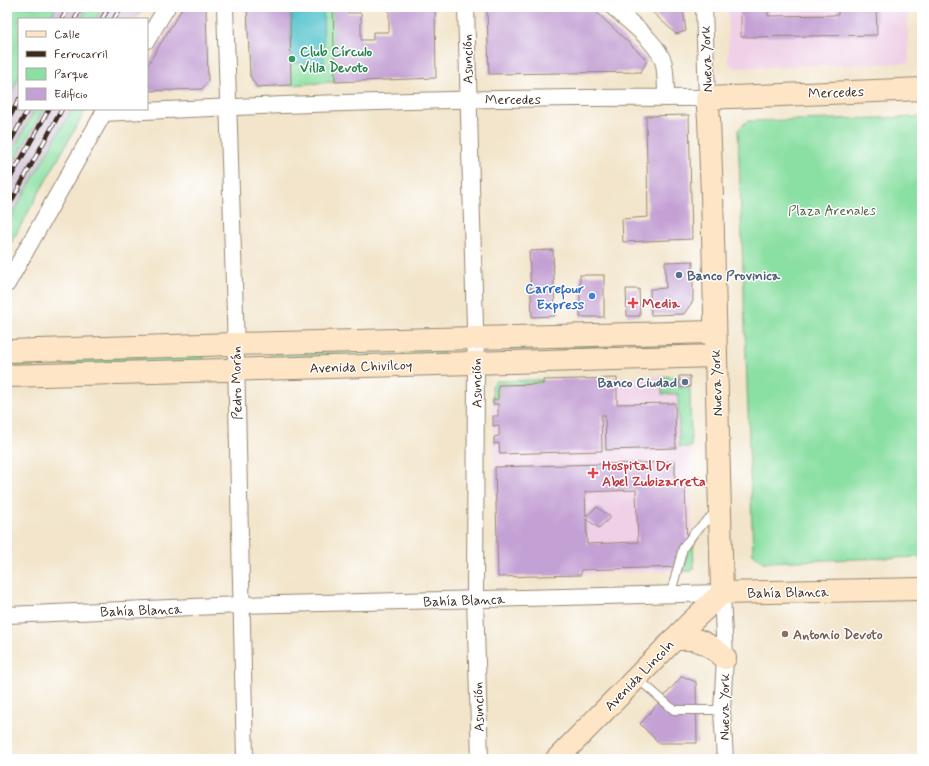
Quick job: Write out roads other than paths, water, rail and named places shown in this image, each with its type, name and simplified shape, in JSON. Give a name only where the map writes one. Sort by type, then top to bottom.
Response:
[{"type":"street","points":[[148,38],[167,7]]},
{"type":"street","name":"Pedro Morán","points":[[225,7],[245,759]]},
{"type":"street","name":"Asunción","points":[[466,7],[467,100],[476,362],[475,599],[480,759]]},
{"type":"street","points":[[614,7],[654,45],[660,53],[665,74],[666,98]]},
{"type":"street","name":"Nueva York","points":[[704,7],[707,98],[710,119],[714,332],[725,658],[722,710],[725,759]]},
{"type":"street","name":"Mercedes","points":[[148,110],[467,100],[707,98],[922,89]]},
{"type":"street","name":"Mercedes","points":[[104,111],[135,110]]},
{"type":"street","points":[[7,284],[104,111]]},
{"type":"street","name":"Avenida Chivilcoy","points":[[7,351],[714,332]]},
{"type":"street","name":"Avenida Chivilcoy","points":[[7,376],[235,371],[476,362],[715,356]]},
{"type":"street","name":"Bahía Blanca","points":[[7,615],[240,605],[671,593],[922,589]]},
{"type":"street","name":"Avenida Lincoln","points":[[557,759],[636,677],[722,593]]},
{"type":"street","points":[[673,640],[689,638],[702,641],[725,658]]},
{"type":"lane","points":[[671,593],[683,548],[694,533],[720,507]]},
{"type":"lane","points":[[636,677],[674,710],[722,710]]},
{"type":"water","points":[[290,7],[323,7],[324,63],[291,63]]},
{"type":"railway","points":[[63,18],[69,7]]},
{"type":"railway","points":[[76,18],[81,7]]},
{"type":"railway","points":[[103,18],[109,7]]},
{"type":"railway","points":[[115,18],[121,7]]},
{"type":"railway","points":[[7,123],[18,101]]},
{"type":"railway","points":[[7,148],[27,110]]},
{"type":"railway","points":[[7,184],[48,110]]},
{"type":"railway","points":[[7,209],[61,110]]},
{"type":"place","name":"Club Círculo Villa Devoto","points":[[292,59]]},
{"type":"place","name":"Banco Provinica","points":[[679,275]]},
{"type":"place","name":"Carrefour Express","points":[[592,296]]},
{"type":"place","name":"Media","points":[[633,303]]},
{"type":"place","name":"Banco Ciudad","points":[[685,382]]},
{"type":"place","name":"Hospital Dr Abel Zubizarreta","points":[[593,473]]},
{"type":"place","name":"Antonio Devoto","points":[[785,634]]},
{"type":"park label","name":"Plaza Arenales","points":[[832,210]]}]
